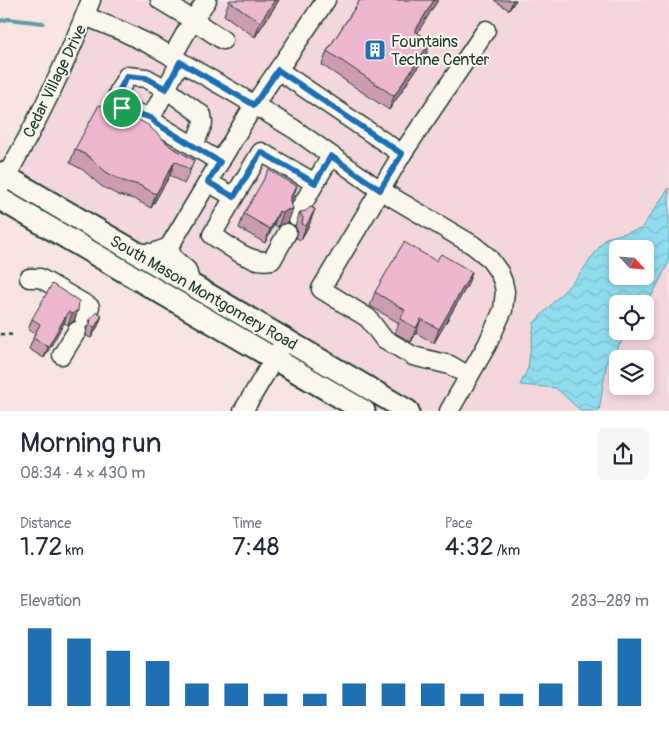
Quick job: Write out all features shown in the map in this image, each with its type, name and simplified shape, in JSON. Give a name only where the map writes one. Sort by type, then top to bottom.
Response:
[{"type":"main road","name":"South Mason Montgomery Road","points":[[2,179],[138,253],[408,411]]},
{"type":"main road","name":"South Mason Montgomery Road","points":[[0,199],[364,411]]},
{"type":"street","points":[[160,0],[223,40]]},
{"type":"street","points":[[151,118],[166,89],[176,59],[193,20],[207,0]]},
{"type":"street","points":[[138,253],[153,252],[169,247],[254,105],[326,0]]},
{"type":"street","points":[[88,8],[124,32],[176,59],[294,129],[380,190],[473,245],[488,257],[500,272],[505,291],[503,310],[488,345],[449,411]]},
{"type":"street","name":"Cedar Village Drive","points":[[2,179],[68,54],[88,8]]},
{"type":"street","points":[[469,376],[450,364],[413,356],[383,338],[368,318],[321,289],[402,154],[486,30]]},
{"type":"street","points":[[278,70],[402,154]]},
{"type":"street","points":[[194,146],[204,123],[202,115],[166,89],[146,78],[127,76],[118,93],[122,108],[151,118],[157,124],[220,162]]},
{"type":"street","points":[[287,233],[272,260],[263,262],[248,258],[212,235],[261,152],[315,183]]},
{"type":"street","points":[[296,216],[331,156]]},
{"type":"street","points":[[208,182],[234,197]]},
{"type":"street","points":[[169,247],[173,258],[187,270],[191,285]]},
{"type":"street","points":[[30,278],[40,278],[90,307],[62,355]]},
{"type":"street","points":[[244,411],[285,340]]},
{"type":"path","points":[[0,334],[16,334]]},
{"type":"shaded area","points":[[91,0],[669,0],[669,411],[408,411],[6,177]]},
{"type":"water","points":[[669,188],[669,262],[652,295],[609,295],[609,340],[623,340],[615,350],[609,350],[599,411],[581,411],[556,388],[520,385],[528,368],[534,323],[579,275],[606,238],[641,229]]},
{"type":"building","points":[[230,0],[275,0],[260,22]]},
{"type":"building","name":"Fountains Techne Center","points":[[360,0],[434,0],[415,31],[431,41],[394,96],[327,51]]},
{"type":"building","points":[[99,105],[123,111],[148,125],[170,146],[194,160],[190,170],[175,161],[156,194],[106,172],[88,156],[75,149]]},
{"type":"building","points":[[269,170],[297,186],[291,196],[293,209],[283,213],[279,211],[270,229],[244,214]]},
{"type":"building","points":[[310,207],[315,209],[306,226],[302,224],[303,218],[300,212],[306,211]]},
{"type":"building","points":[[404,242],[436,261],[441,254],[472,272],[439,329],[421,319],[416,328],[400,319],[405,310],[375,292]]},
{"type":"building","points":[[52,284],[79,301],[78,310],[72,314],[68,312],[48,347],[33,338],[40,324],[32,319]]},
{"type":"building","points":[[97,312],[102,315],[95,327],[90,325],[91,317]]},
{"type":"waterway","points":[[0,21],[8,19],[43,23]]},
{"type":"place","name":"Fountains Techne Center","points":[[375,50]]},
{"type":"route","points":[[180,62],[254,105],[278,70],[402,154],[380,190],[331,156],[315,183],[261,152],[234,197],[208,182],[220,162],[157,124],[151,118],[122,108],[118,93],[127,76],[146,78],[166,89],[180,62]]}]
